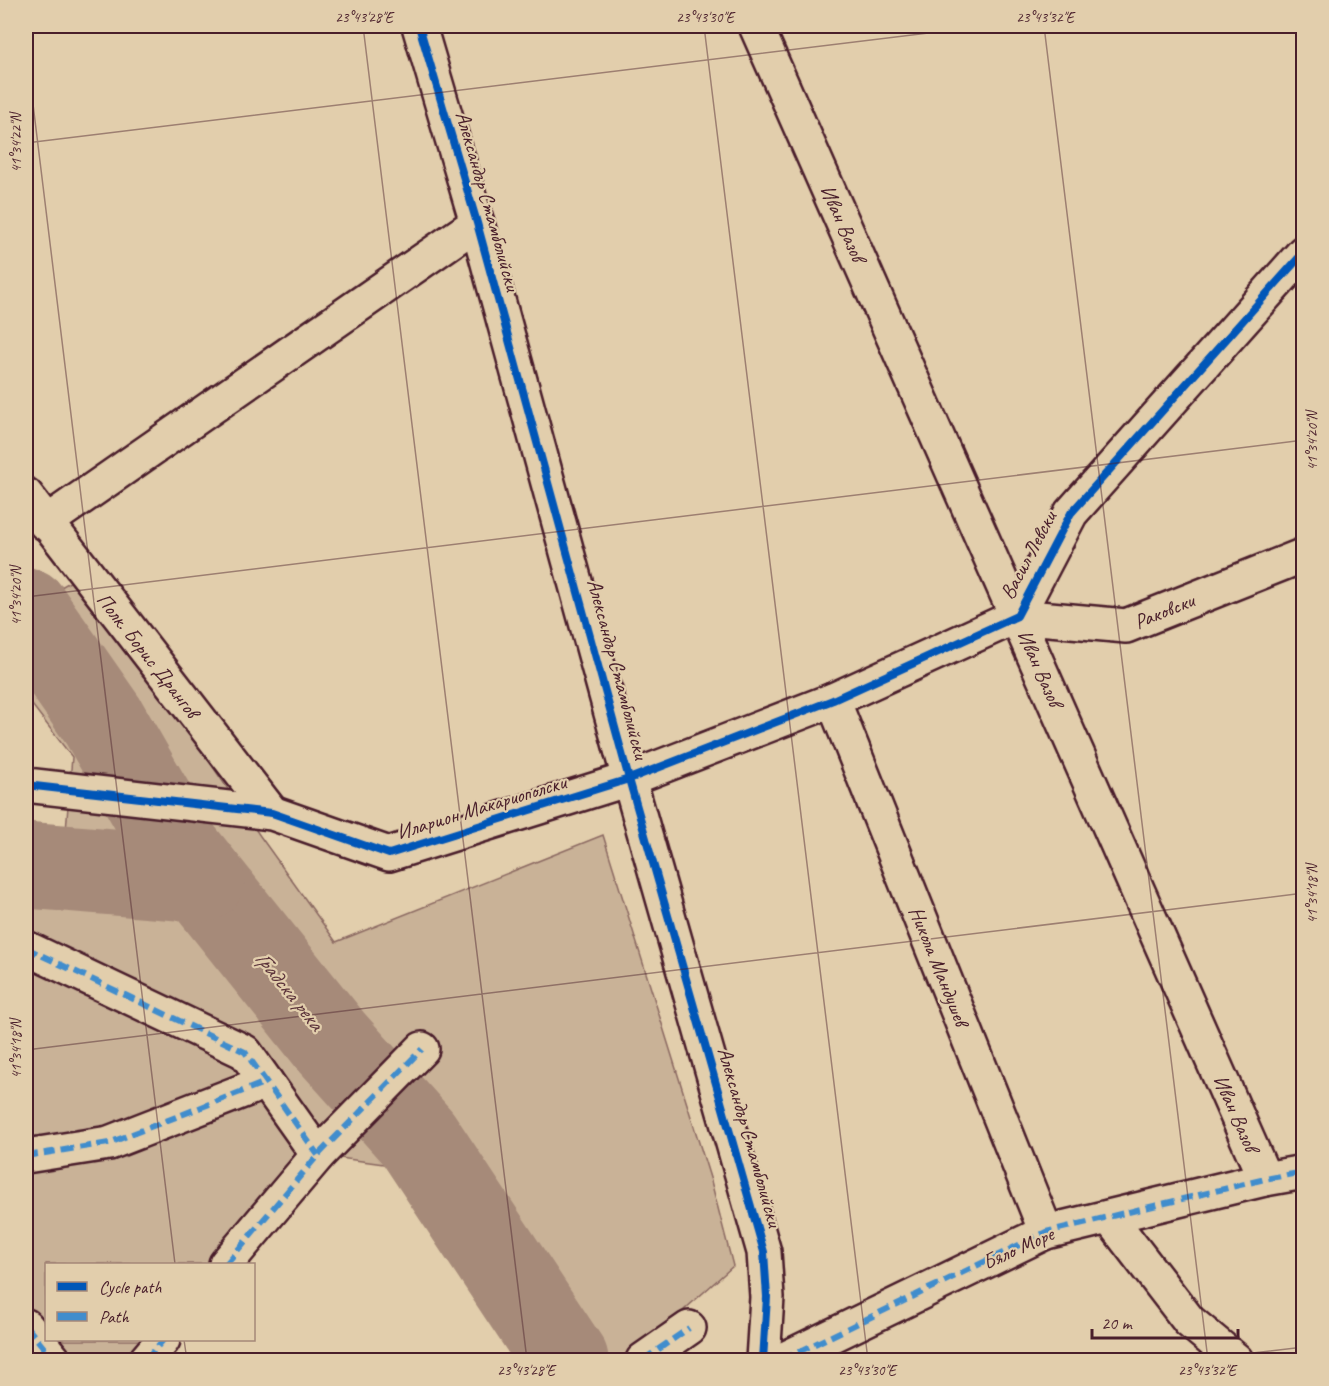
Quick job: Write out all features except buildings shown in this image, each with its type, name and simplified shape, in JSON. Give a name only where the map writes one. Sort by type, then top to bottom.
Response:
[{"type":"street","name":"Александър Стамболийски","points":[[419,26],[477,223],[629,779],[764,1252],[767,1297],[763,1360]]},
{"type":"street","name":"Иван Вазов","points":[[756,26],[1265,1179]]},
{"type":"street","points":[[45,523],[477,223]]},
{"type":"street","name":"Васил Левски","points":[[629,779],[833,700],[1017,616],[1071,513],[1304,252]]},
{"type":"street","name":"Полк. Борис Дрангов","points":[[26,495],[45,523],[272,813]]},
{"type":"street","name":"Раковски","points":[[1017,616],[1126,626],[1304,555]]},
{"type":"street","name":"Никола Мандушев","points":[[833,700],[1046,1232]]},
{"type":"street","name":"Иларион Макариополски","points":[[30,780],[272,813],[389,854],[629,779]]},
{"type":"street","points":[[26,948],[245,1052],[318,1155]]},
{"type":"street","points":[[227,1263],[318,1155],[422,1050]]},
{"type":"street","points":[[26,1156],[109,1143],[266,1082]]},
{"type":"street","name":"Бяло Море","points":[[782,1360],[1046,1232],[1265,1179],[1304,1172]]},
{"type":"street","points":[[1109,1217],[1189,1321],[1236,1360]]},
{"type":"street","points":[[26,1326],[54,1360]]},
{"type":"street","points":[[650,1356],[689,1328]]},
{"type":"street","points":[[146,1360],[162,1341]]},
{"type":"shaded area","points":[[82,575],[260,836],[336,942],[603,835],[711,1181],[733,1266],[674,1319],[662,1360],[541,1360],[391,1165],[318,1155],[227,1263],[45,1263],[45,1341],[162,1341],[146,1360],[41,1360],[26,1347],[26,828],[66,831],[72,757],[26,697],[26,607]]},
{"type":"waterway","name":"Градска река","points":[[26,611],[103,721],[175,846],[330,1040],[418,1138],[565,1360]]},
{"type":"waterway","points":[[26,865],[201,879]]},
{"type":"marked path","points":[[26,948],[245,1052],[318,1155]]},
{"type":"marked path","points":[[227,1263],[318,1155],[422,1049]]},
{"type":"marked path","points":[[26,1156],[109,1143],[266,1082]]},
{"type":"marked path","points":[[782,1360],[1046,1232],[1265,1179],[1304,1172]]},
{"type":"marked path","points":[[26,1326],[54,1360]]},
{"type":"marked path","points":[[643,1360],[689,1328]]},
{"type":"marked path","points":[[146,1360],[162,1341]]},
{"type":"cycle path","points":[[419,26],[477,223],[629,779],[764,1252],[767,1297],[763,1360]]},
{"type":"cycle path","points":[[26,785],[272,813],[389,854],[629,779],[833,700],[1017,616],[1071,513],[1304,252]]}]
